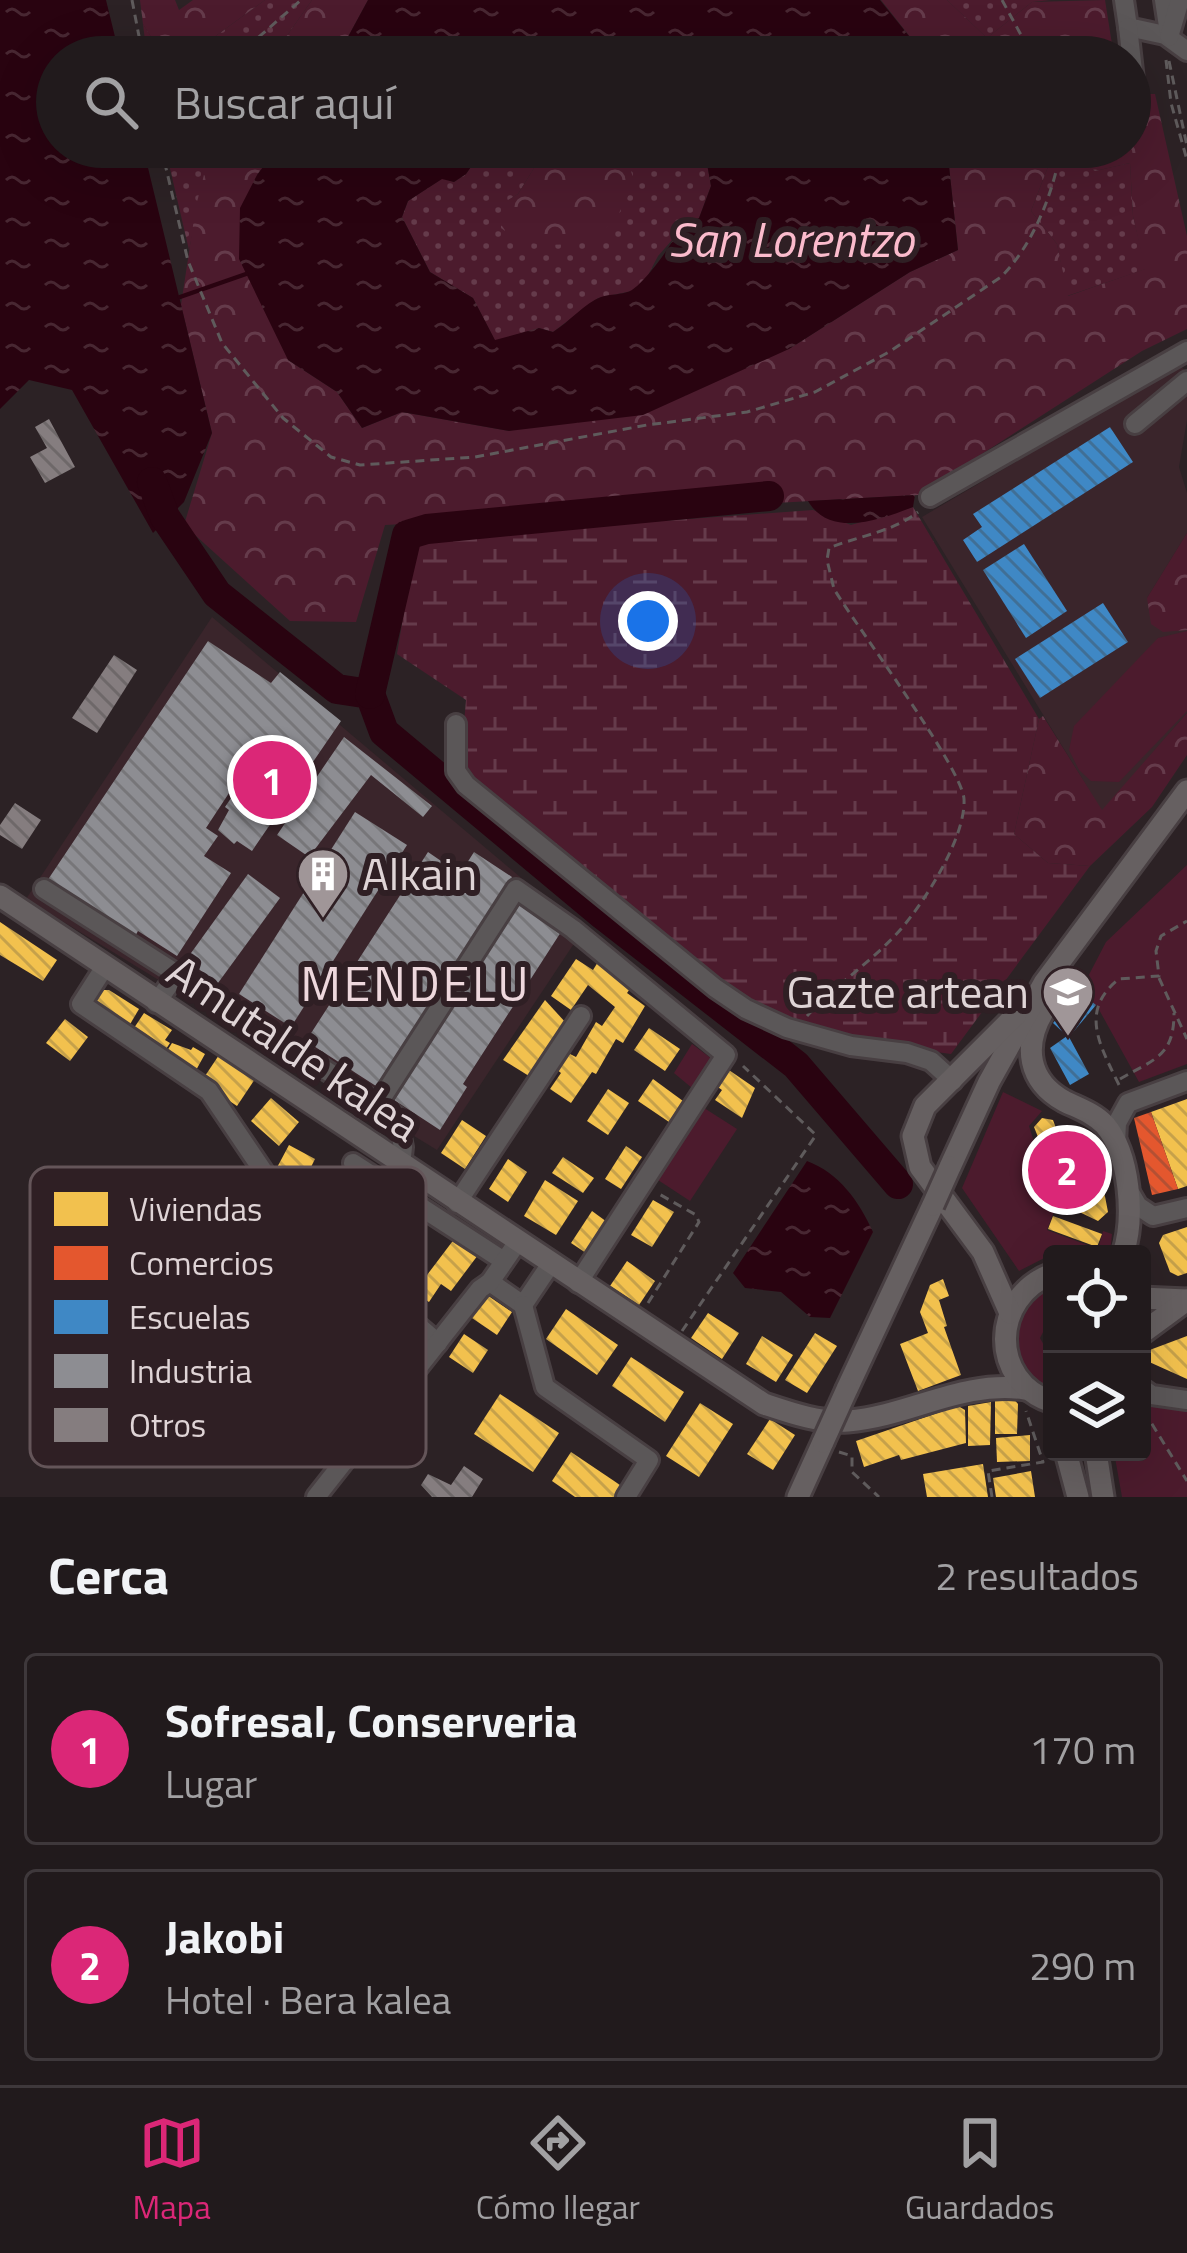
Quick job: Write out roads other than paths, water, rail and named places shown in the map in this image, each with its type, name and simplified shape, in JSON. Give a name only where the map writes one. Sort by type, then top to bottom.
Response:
[{"type":"main road","points":[[1010,1313],[983,1252],[916,1157],[913,1136],[919,1115],[992,1044],[1044,983],[1187,791]]},
{"type":"main road","points":[[1106,895],[1036,1024],[1030,1050],[1034,1070],[1046,1088],[1100,1120],[1116,1143],[1126,1185],[1129,1226],[1125,1245]]},
{"type":"main road","name":"Amutalde kalea","points":[[0,900],[404,1167]]},
{"type":"main road","points":[[798,1497],[830,1447],[848,1390],[989,1082],[1044,983]]},
{"type":"main road","name":"Amutalde kalea","points":[[426,1182],[511,1252],[550,1265],[739,1390],[793,1414],[844,1421],[887,1414],[956,1392]]},
{"type":"main road","points":[[1034,1398],[1010,1368],[1005,1349],[1010,1313],[1026,1289],[1043,1279]]},
{"type":"main road","points":[[1151,1298],[1187,1300]]},
{"type":"main road","points":[[1151,1332],[1187,1300]]},
{"type":"main road","points":[[956,1392],[1005,1349]]},
{"type":"main road","points":[[956,1392],[991,1386],[1034,1398]]},
{"type":"main road","points":[[1068,1461],[1078,1497]]},
{"type":"main road","points":[[1097,1461],[1102,1497]]},
{"type":"street","points":[[1124,0],[1129,36]]},
{"type":"street","points":[[1160,0],[1165,36]]},
{"type":"street","points":[[1165,36],[1180,0]]},
{"type":"street","points":[[1128,27],[1165,36],[1187,51]]},
{"type":"street","points":[[930,497],[1187,351]]},
{"type":"street","points":[[1135,424],[1187,381]]},
{"type":"street","points":[[456,724],[456,771],[466,785],[716,988],[746,1009],[794,1030],[932,1061],[953,1081]]},
{"type":"street","points":[[44,889],[397,1117],[401,1165]]},
{"type":"street","points":[[378,1104],[516,889],[573,929],[726,1055],[578,1283]]},
{"type":"street","points":[[104,968],[81,1004],[209,1091],[260,1167]]},
{"type":"street","points":[[157,1003],[177,974]]},
{"type":"street","points":[[457,1203],[581,1016]]},
{"type":"street","points":[[1116,1143],[1117,1123],[1128,1103],[1187,1081]]},
{"type":"street","points":[[353,1163],[360,1167]]},
{"type":"street","points":[[1126,1185],[1147,1214],[1159,1216],[1187,1208]]},
{"type":"street","points":[[426,1204],[511,1252],[426,1357]]},
{"type":"street","points":[[523,1305],[550,1265]]},
{"type":"street","points":[[490,1282],[523,1305],[545,1387],[649,1460],[626,1497]]},
{"type":"street","points":[[426,1332],[438,1342]]},
{"type":"street","points":[[1151,1401],[1187,1400]]},
{"type":"street","points":[[316,1497],[340,1467]]},
{"type":"water","points":[[0,0],[106,0],[115,36],[36,36],[36,168],[148,168],[212,433],[184,502],[153,533],[72,390],[29,380],[0,409]]},
{"type":"water","points":[[368,0],[880,0],[909,36],[348,36]]},
{"type":"water","name":"San Lorentzo","points":[[262,168],[470,168],[454,182],[442,179],[408,201],[402,217],[430,272],[473,298],[495,340],[539,328],[553,332],[595,300],[636,287],[678,230],[699,218],[711,186],[708,168],[949,168],[958,250],[910,272],[789,349],[643,415],[509,431],[402,412],[362,428],[337,392],[288,360],[239,259],[240,208]]},
{"type":"water","points":[[915,495],[913,507],[857,523],[829,520],[808,501]]},
{"type":"water","points":[[807,1161],[847,1189],[873,1232],[830,1318],[810,1317],[781,1292],[745,1288],[733,1273]]},
{"type":"waterway","points":[[180,297],[246,274]]},
{"type":"waterway","points":[[152,482],[165,517],[217,594],[337,689],[370,694],[384,732],[603,915],[796,1065],[898,1184]]},
{"type":"waterway","points":[[370,694],[407,535],[427,529],[769,496]]},
{"type":"place","name":"Sofresal, Conserveria","points":[[272,780]]},
{"type":"place","name":"Alkain","points":[[323,920]]},
{"type":"place","name":"Gazte artean","points":[[1068,1038]]},
{"type":"place","name":"Jakobi","points":[[1067,1170]]},
{"type":"district","name":"MENDELU","points":[[416,984]]}]
